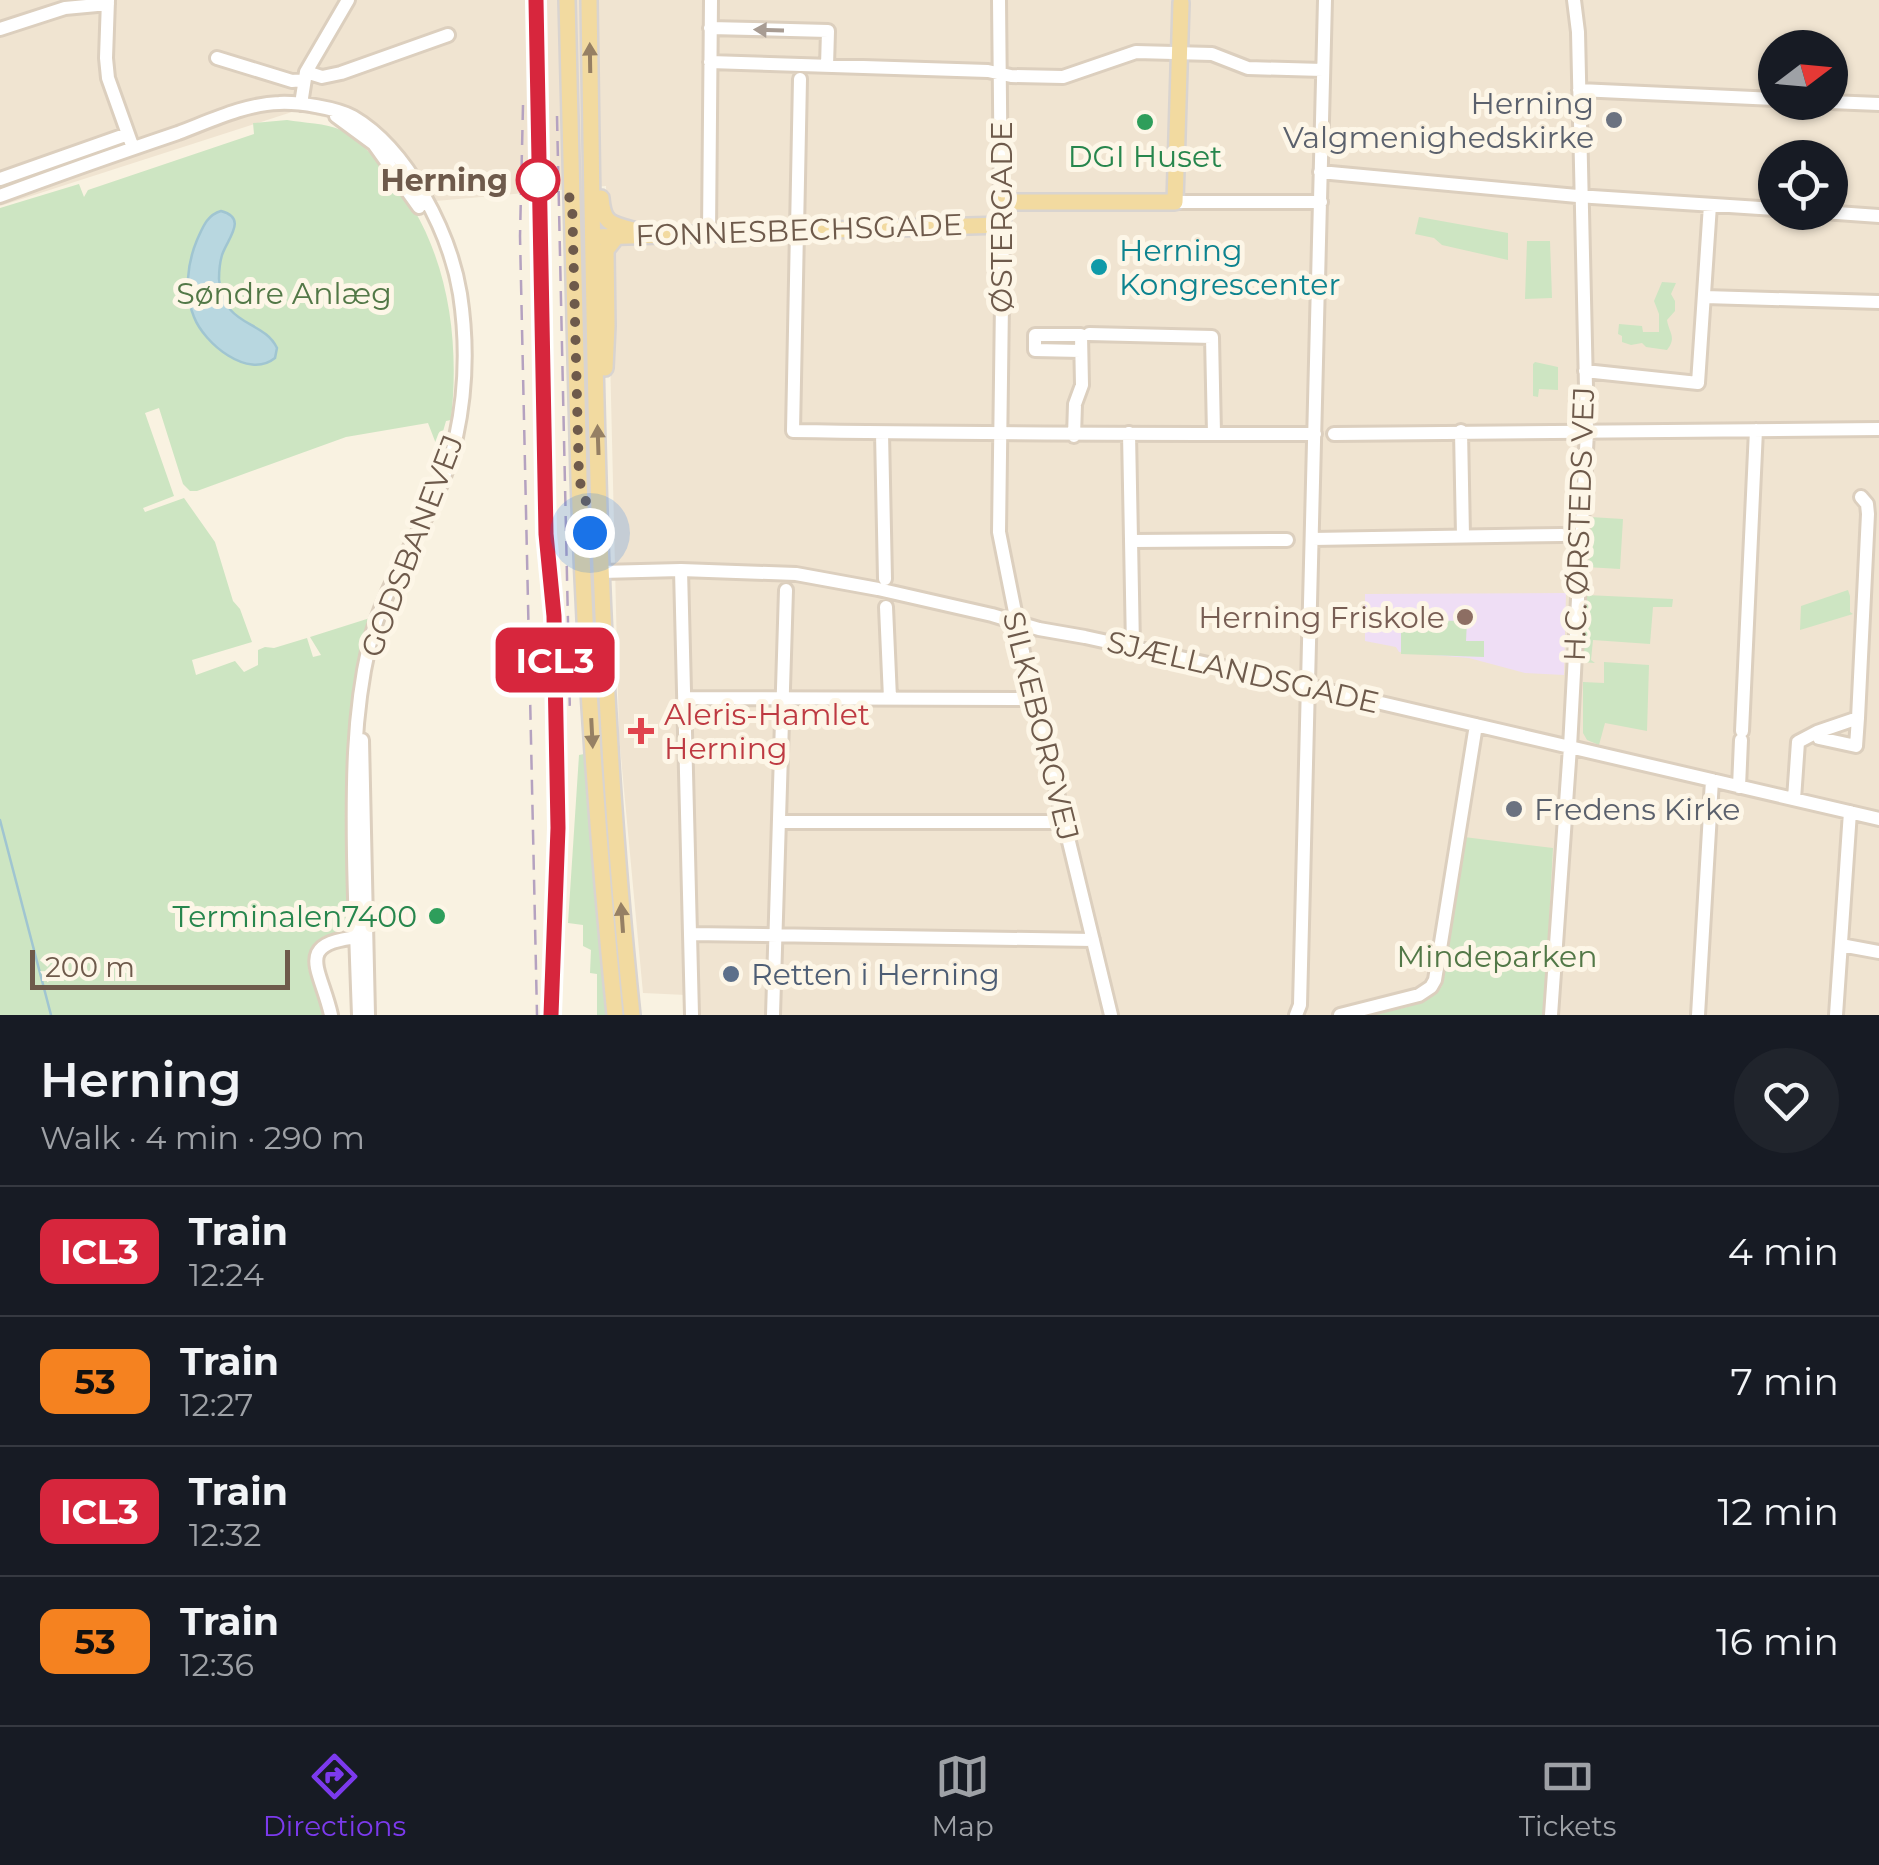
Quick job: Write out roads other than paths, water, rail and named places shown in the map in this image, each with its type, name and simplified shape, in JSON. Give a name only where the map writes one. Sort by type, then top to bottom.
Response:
[{"type":"main road","points":[[568,0],[584,596],[615,1015]]},
{"type":"main road","points":[[589,0],[602,572],[619,877],[632,1015]]},
{"type":"main road","points":[[1002,202],[1176,202],[1182,3]]},
{"type":"main road","points":[[570,76],[580,132],[584,231],[594,237]]},
{"type":"main road","points":[[591,116],[598,136],[604,215],[618,227],[646,234]]},
{"type":"main road","name":"ØSTERGADE","points":[[1002,202],[1003,225]]},
{"type":"main road","name":"FONNESBECHSGADE","points":[[594,237],[1003,225]]},
{"type":"main road","points":[[597,401],[606,366],[606,250],[618,236]]},
{"type":"main road","points":[[574,314],[582,300],[585,249],[594,237]]},
{"type":"main road","points":[[579,479],[588,508],[594,568],[602,572]]},
{"type":"main road","points":[[584,596],[591,578],[602,572]]},
{"type":"street","points":[[302,104],[305,76],[348,0]]},
{"type":"street","points":[[709,233],[711,0]]},
{"type":"street","name":"ØSTERGADE","points":[[999,0],[1002,202]]},
{"type":"street","points":[[1296,1015],[1300,1005],[1325,0]]},
{"type":"street","name":"H.C. ØRSTEDS VEJ","points":[[1551,1015],[1586,432],[1578,0]]},
{"type":"street","points":[[0,30],[65,8],[108,2],[108,78],[130,141]]},
{"type":"street","points":[[710,28],[828,31],[827,66]]},
{"type":"street","points":[[217,58],[292,81],[341,73],[448,35]]},
{"type":"street","points":[[710,62],[1062,77],[1136,52],[1212,54],[1265,70],[1322,70]]},
{"type":"street","points":[[800,80],[793,432],[1314,434]]},
{"type":"street","points":[[1579,90],[1758,98]]},
{"type":"street","points":[[1848,103],[1879,104]]},
{"type":"street","name":"GODSBANEVEJ","points":[[130,141],[260,105],[302,104],[330,111],[374,144],[414,196],[442,258],[461,320],[463,385],[456,440],[441,486],[391,583],[364,673],[359,713],[363,755],[359,1015]]},
{"type":"street","points":[[0,179],[130,141]]},
{"type":"street","points":[[0,196],[130,141]]},
{"type":"street","points":[[1320,172],[1758,209]]},
{"type":"street","points":[[1176,202],[1321,202]]},
{"type":"street","points":[[1584,371],[1698,383],[1710,206]]},
{"type":"street","points":[[1848,214],[1879,216]]},
{"type":"street","name":"ØSTERGADE","points":[[999,434],[1003,225]]},
{"type":"street","points":[[1705,298],[1879,302]]},
{"type":"street","points":[[1089,334],[1212,336],[1214,434]]},
{"type":"street","points":[[1074,436],[1075,404],[1082,386],[1081,351]]},
{"type":"street","points":[[1334,434],[1879,429]]},
{"type":"street","points":[[1740,786],[1756,430]]},
{"type":"street","points":[[1460,431],[1463,536]]},
{"type":"street","points":[[882,433],[886,579]]},
{"type":"street","points":[[1129,433],[1133,647]]},
{"type":"street","name":"SILKEBORGVEJ","points":[[999,434],[999,532],[1016,622],[1111,1015]]},
{"type":"street","points":[[1817,732],[1819,738],[1856,746],[1868,514],[1861,497]]},
{"type":"street","points":[[1312,539],[1562,535]]},
{"type":"street","points":[[1132,540],[1287,540]]},
{"type":"street","points":[[681,570],[692,1015]]},
{"type":"street","name":"SJÆLLANDSGADE","points":[[602,572],[796,574],[878,589],[1879,820]]},
{"type":"street","points":[[773,1015],[786,590]]},
{"type":"street","points":[[886,607],[890,698]]},
{"type":"street","points":[[684,698],[1035,700]]},
{"type":"street","points":[[1794,799],[1798,742],[1858,718]]},
{"type":"street","points":[[1340,1015],[1420,995],[1435,980],[1476,725]]},
{"type":"street","points":[[1698,1015],[1712,780]]},
{"type":"street","points":[[1836,1015],[1850,812]]},
{"type":"street","points":[[780,822],[1064,819]]},
{"type":"street","points":[[690,934],[1093,940]]},
{"type":"street","points":[[331,1015],[318,974],[318,953],[329,942],[360,937]]},
{"type":"street","name":"GODSBANEVEJ","points":[[360,937],[368,1015]]},
{"type":"street","points":[[1841,945],[1879,952]]},
{"type":"water","points":[[221,211],[229,214],[235,224],[222,255],[222,295],[235,315],[263,332],[277,348],[275,358],[264,364],[252,365],[228,356],[199,327],[191,308],[188,278],[194,249],[206,222]]},
{"type":"waterway","points":[[0,820],[51,1015]]},
{"type":"railway","points":[[536,0],[545,504],[554,616],[558,796],[551,1015]]},
{"type":"railway","points":[[523,105],[520,236],[537,1015]]},
{"type":"railway","points":[[557,116],[570,715]]},
{"type":"train","name":"ICL3","points":[[536,0],[546,534],[554,616],[558,828],[551,1015]]},
{"type":"place","name":"Herning Valgmenighedskirke","points":[[1614,120]]},
{"type":"place","name":"DGI Huset","points":[[1145,122]]},
{"type":"place","name":"Herning","points":[[538,180]]},
{"type":"place","name":"Herning Kongrescenter","points":[[1099,267]]},
{"type":"place","name":"Herning Friskole","points":[[1465,617]]},
{"type":"place","name":"Aleris-Hamlet Herning","points":[[641,731]]},
{"type":"place","name":"Fredens Kirke","points":[[1514,809]]},
{"type":"place","name":"Terminalen7400","points":[[437,916]]},
{"type":"place","name":"Retten i Herning","points":[[731,974]]},
{"type":"park label","name":"Søndre Anlæg","points":[[284,293]]},
{"type":"park label","name":"Mindeparken","points":[[1497,956]]}]
